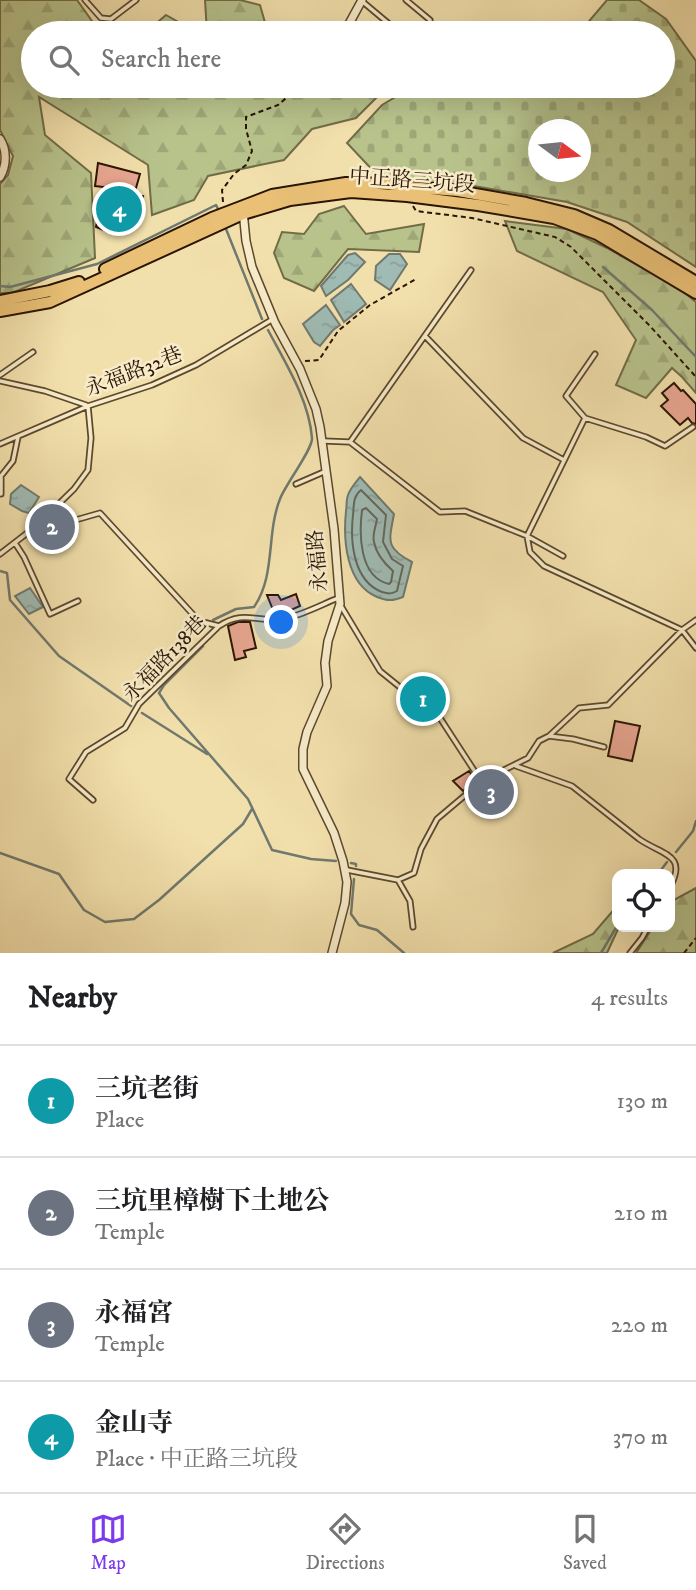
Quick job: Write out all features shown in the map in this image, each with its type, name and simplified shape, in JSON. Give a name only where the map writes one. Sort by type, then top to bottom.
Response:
[{"type":"main road","name":"中正路三坑段","points":[[0,311],[50,302],[198,233],[272,195],[346,183],[458,191],[526,203],[573,215],[609,230],[696,282]]},
{"type":"main road","name":"中正路三坑段","points":[[0,301],[76,283],[212,218],[290,200],[351,192],[505,208],[554,218],[597,234],[696,293]]},
{"type":"street","points":[[351,21],[362,0]]},
{"type":"street","points":[[0,139],[5,159],[0,177]]},
{"type":"street","name":"永福路","points":[[243,211],[252,267],[273,319],[297,362],[316,409],[334,529],[339,601],[328,641],[327,687],[307,732],[303,749],[303,769],[334,833],[345,870],[345,903],[332,953]]},
{"type":"lane","points":[[85,0],[100,18],[111,19],[136,0]]},
{"type":"lane","points":[[362,0],[386,21]]},
{"type":"lane","points":[[406,0],[429,20]]},
{"type":"lane","points":[[350,442],[471,270]]},
{"type":"lane","name":"永福路32巷","points":[[0,444],[88,406],[152,385],[196,365],[273,319]]},
{"type":"lane","points":[[425,336],[523,438],[564,460]]},
{"type":"lane","points":[[0,375],[33,352]]},
{"type":"lane","points":[[595,354],[566,396],[585,418],[646,437],[665,446],[693,427]]},
{"type":"lane","points":[[0,381],[44,391],[88,406],[91,438],[88,470],[74,489],[0,554]]},
{"type":"lane","points":[[585,418],[527,536],[530,552],[544,566],[682,630],[696,648]]},
{"type":"lane","points":[[1,494],[1,476],[13,461],[18,437]]},
{"type":"lane","points":[[322,440],[350,442],[440,512],[465,511],[527,536],[563,556]]},
{"type":"lane","points":[[296,484],[326,471]]},
{"type":"lane","points":[[45,517],[72,521],[100,513],[199,621],[219,626]]},
{"type":"lane","points":[[15,543],[24,556],[50,614],[78,601]]},
{"type":"lane","points":[[339,601],[380,671],[401,688],[427,698],[482,781]]},
{"type":"lane","name":"永福路138巷","points":[[93,800],[69,779],[86,752],[125,728],[139,704],[219,626],[230,618],[247,616],[266,621],[287,618],[339,601]]},
{"type":"lane","points":[[345,870],[398,880],[414,873],[421,849],[437,819],[482,781],[528,758],[540,741],[550,736],[579,709],[608,705],[682,630],[696,620]]},
{"type":"lane","points":[[550,736],[573,738],[604,747]]},
{"type":"lane","points":[[514,766],[572,786],[639,839],[671,857],[677,865],[675,878]]},
{"type":"lane","points":[[398,880],[410,901],[413,928]]},
{"type":"lane","points":[[630,953],[645,932]]},
{"type":"path","points":[[221,199],[222,190],[234,174],[246,165],[253,151],[246,129],[246,117],[278,106],[287,98]]},
{"type":"path","points":[[407,196],[416,211],[472,218],[555,237],[571,247],[696,377]]},
{"type":"path","points":[[297,362],[319,359],[338,331],[370,305],[416,279]]},
{"type":"path","points":[[684,953],[696,938]]},
{"type":"green space","points":[[0,0],[77,0],[92,21],[21,21],[21,98],[39,98],[45,135],[91,173],[95,258],[12,293],[0,293],[0,184],[8,175],[13,156],[0,130]]},
{"type":"green space","points":[[205,0],[240,0],[260,5],[265,21],[206,21]]},
{"type":"green space","points":[[607,0],[639,0],[667,21],[589,21]]},
{"type":"green space","points":[[166,15],[177,21],[159,21]]},
{"type":"green space","points":[[675,32],[696,61],[696,267],[627,222],[567,202],[474,186],[380,178],[347,143],[382,105],[394,98],[675,98]]},
{"type":"green space","points":[[41,98],[376,98],[356,118],[312,129],[284,160],[208,176],[194,200],[152,215],[148,165]]},
{"type":"green space","points":[[344,206],[366,234],[424,224],[419,252],[348,249],[314,291],[284,278],[274,253],[282,232],[304,234],[319,214]]},
{"type":"green space","points":[[505,221],[567,229],[680,289],[696,302],[696,393],[672,368],[646,398],[616,385],[636,340],[603,292],[517,251]]},
{"type":"green space","points":[[696,888],[696,953],[636,953],[650,932],[675,932],[675,899]]},
{"type":"green space","points":[[612,912],[612,932],[617,932],[607,953],[553,953],[593,934]]},
{"type":"water","points":[[355,253],[365,262],[348,280],[326,296],[321,286],[348,255]]},
{"type":"water","points":[[389,254],[400,254],[407,264],[390,290],[375,280],[376,266]]},
{"type":"water","points":[[351,284],[366,304],[344,322],[331,300]]},
{"type":"water","points":[[326,305],[340,325],[320,346],[314,342],[303,324]]},
{"type":"water","points":[[360,477],[394,514],[391,543],[397,552],[412,562],[403,597],[390,600],[377,597],[367,591],[353,572],[346,548],[345,522],[350,490]]},
{"type":"water","points":[[21,485],[39,497],[29,513],[10,504],[11,494]]},
{"type":"water","points":[[30,588],[43,607],[29,614],[15,596]]},
{"type":"building","points":[[98,163],[140,174],[134,195],[143,196],[135,222],[113,234],[96,227],[104,187],[95,186]]},
{"type":"building","points":[[674,383],[696,404],[696,424],[688,418],[680,425],[661,406],[668,400],[662,393]]},
{"type":"building","points":[[296,594],[300,606],[275,615],[267,595],[278,595],[281,600]]},
{"type":"building","points":[[238,622],[250,622],[256,648],[244,651],[246,657],[235,660],[228,626]]},
{"type":"building","points":[[615,721],[640,726],[632,761],[608,756]]},
{"type":"building","points":[[469,771],[476,781],[463,791],[453,781]]},
{"type":"building","points":[[502,776],[511,788],[502,794],[508,802],[496,811],[477,791]]},
{"type":"waterway","points":[[0,286],[10,287],[97,264],[216,205],[218,209]]},
{"type":"waterway","points":[[226,229],[262,319]]},
{"type":"waterway","points":[[603,267],[652,310],[696,357]]},
{"type":"waterway","points":[[213,620],[236,609],[254,607],[261,595],[280,499],[304,458],[312,438],[302,396],[268,330]]},
{"type":"waterway","points":[[0,571],[7,573],[10,600],[59,656],[131,706]]},
{"type":"waterway","points":[[203,646],[159,693],[248,799],[272,850],[311,859],[336,861]]},
{"type":"waterway","points":[[142,713],[207,754]]},
{"type":"waterway","points":[[0,853],[59,874],[84,910],[105,922],[134,919],[159,900],[243,824],[252,809]]},
{"type":"waterway","points":[[676,852],[693,831],[696,821]]},
{"type":"waterway","points":[[662,869],[667,862]]},
{"type":"waterway","points":[[351,863],[356,866]]},
{"type":"waterway","points":[[354,879],[351,914],[359,925],[377,930],[404,953]]},
{"type":"waterway","points":[[601,953],[613,932]]},
{"type":"place","name":"金山寺","points":[[119,209]]},
{"type":"place","name":"三坑里樟樹下土地公","points":[[52,527]]},
{"type":"place","name":"三坑老街","points":[[423,699]]},
{"type":"place","name":"永福宮","points":[[491,792]]}]
